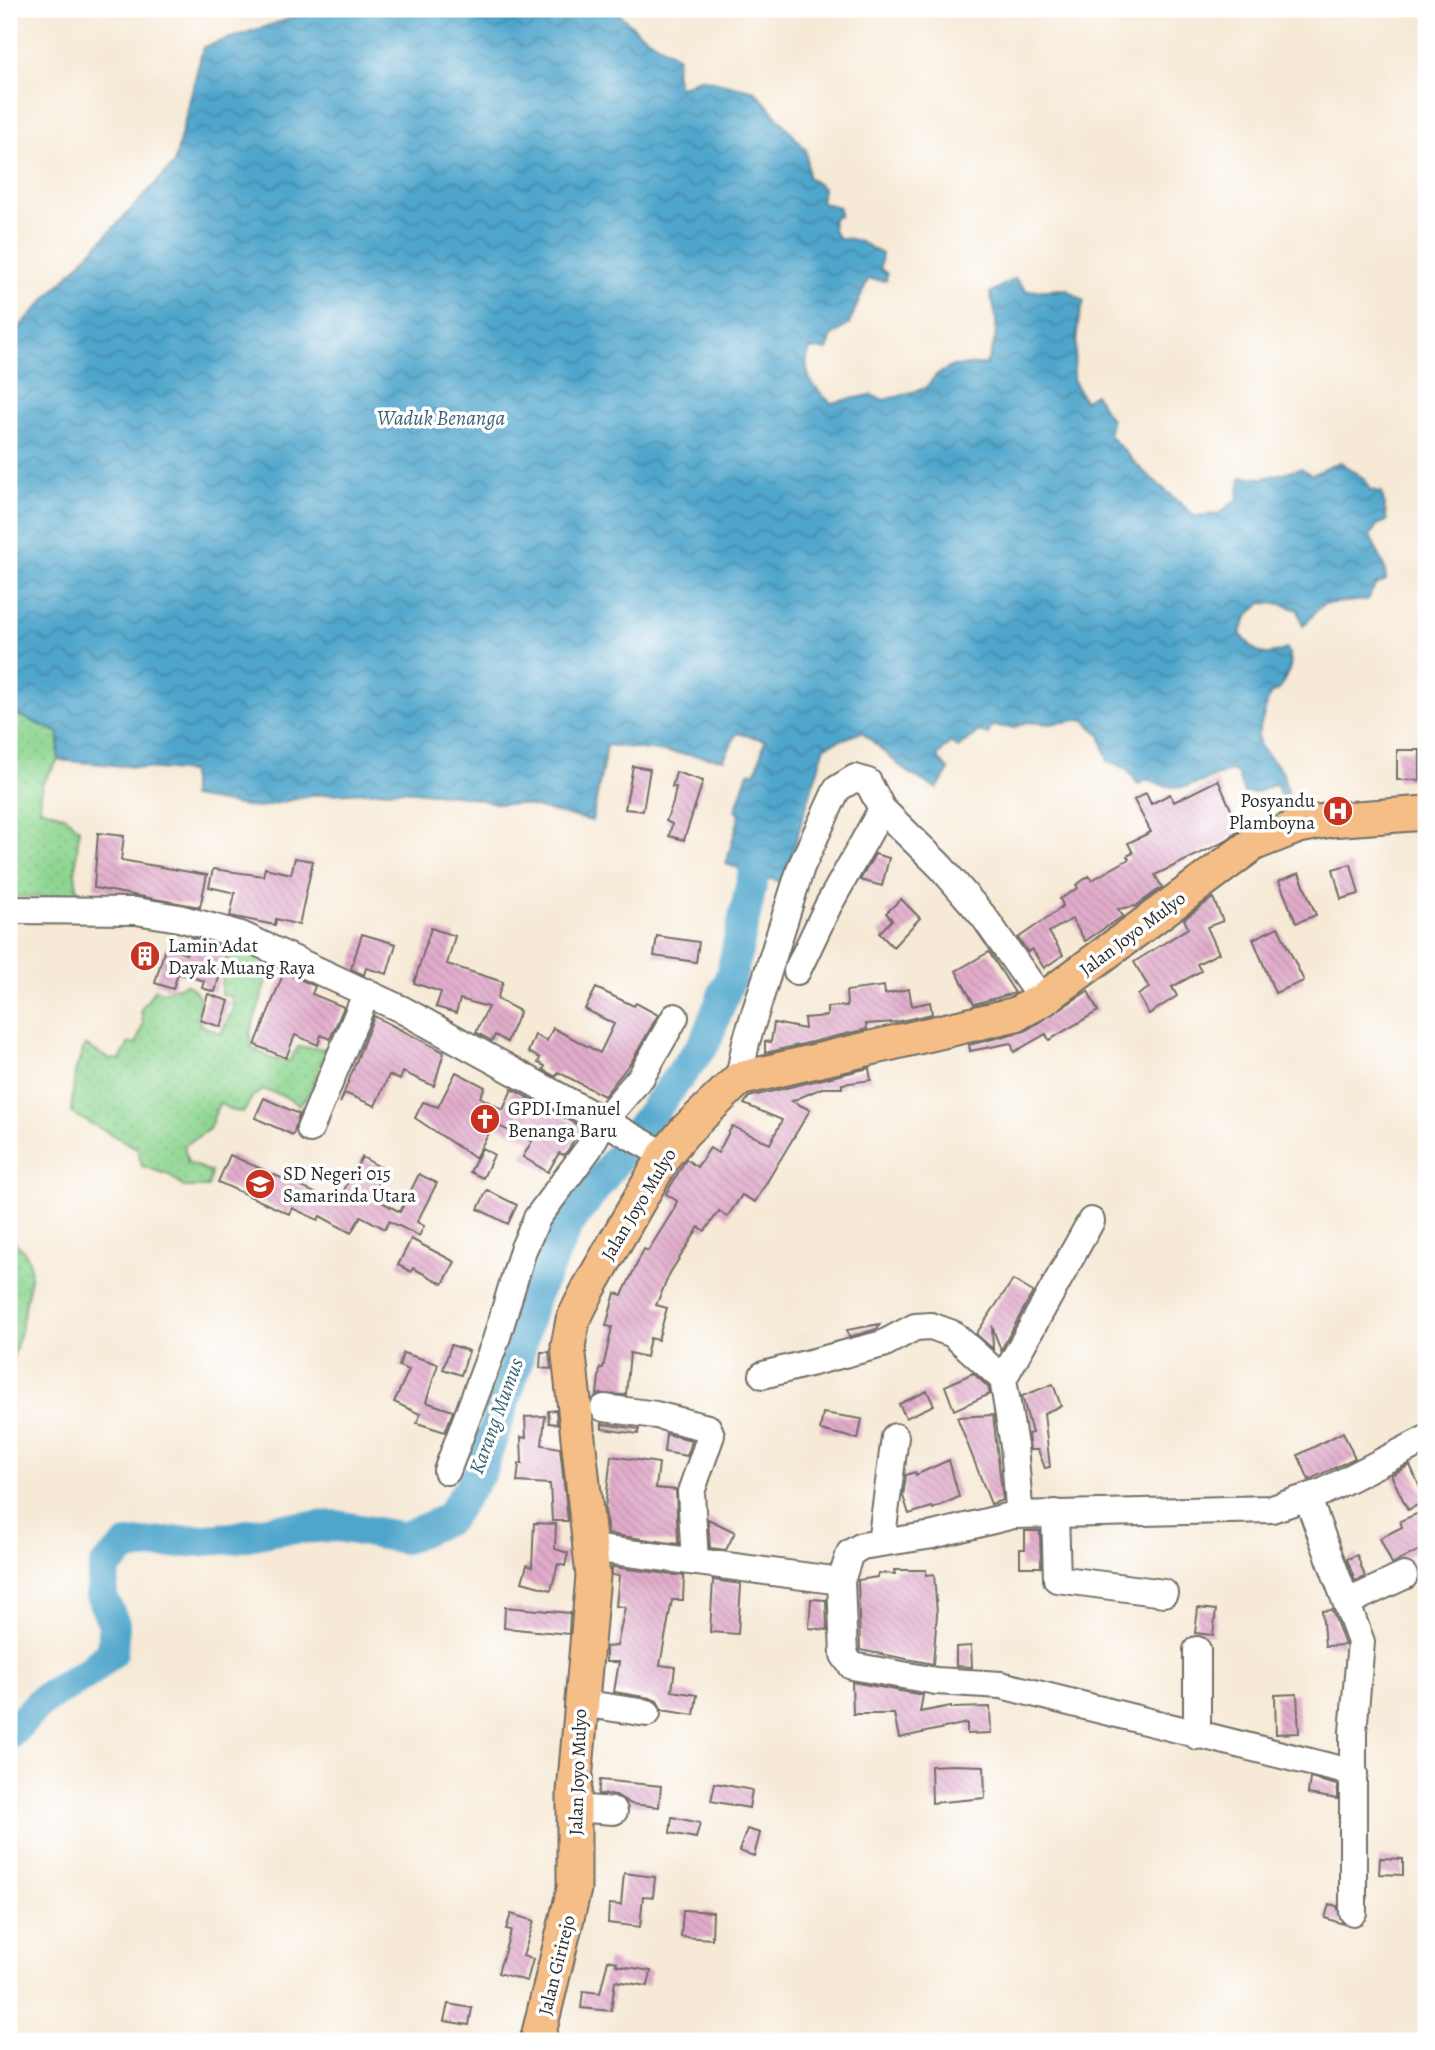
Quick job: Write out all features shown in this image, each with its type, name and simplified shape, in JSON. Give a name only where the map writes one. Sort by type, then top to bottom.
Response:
[{"type":"main road","name":"Jalan Joyo Mulyo","points":[[574,1889],[573,1808],[593,1576],[592,1548],[570,1388],[569,1337],[573,1320],[658,1150],[685,1131],[739,1079],[1016,1014],[1042,1000],[1253,844],[1299,826],[1330,820],[1426,813]]},
{"type":"main road","name":"Jalan Girirejo","points":[[537,2041],[574,1889]]},
{"type":"street","points":[[739,1079],[746,1042],[801,867],[837,789],[855,778],[867,782],[882,809],[940,866],[984,917],[1042,1000]]},
{"type":"street","points":[[797,971],[828,906],[882,809]]},
{"type":"street","points":[[9,910],[136,911],[179,918],[241,935],[368,992],[658,1150]]},
{"type":"street","points":[[310,1129],[368,992]]},
{"type":"street","points":[[447,1471],[496,1340],[523,1250],[537,1218],[641,1077],[675,1017]]},
{"type":"street","points":[[1014,1515],[1018,1507],[1018,1494],[1003,1379],[1091,1221]]},
{"type":"street","points":[[763,1375],[883,1344],[915,1327],[931,1326],[953,1334],[1003,1379]]},
{"type":"street","points":[[604,1408],[656,1415],[708,1428],[711,1435],[691,1492],[695,1562]]},
{"type":"street","points":[[881,1543],[895,1437]]},
{"type":"street","points":[[1354,1773],[1001,1685],[936,1681],[852,1666],[844,1655],[841,1581],[850,1553],[862,1546],[933,1535],[1014,1515],[1272,1509],[1308,1499],[1426,1439]]},
{"type":"street","points":[[1308,1499],[1361,1642],[1353,1732],[1353,1913]]},
{"type":"street","points":[[1055,1513],[1057,1578],[1164,1593]]},
{"type":"street","points":[[592,1548],[841,1581]]},
{"type":"street","points":[[1348,1602],[1404,1576]]},
{"type":"street","points":[[1197,1650],[1197,1735]]},
{"type":"street","points":[[580,1703],[647,1713]]},
{"type":"street","points":[[573,1808],[614,1811]]},
{"type":"green space","points":[[9,711],[59,733],[58,760],[42,784],[40,808],[65,816],[79,829],[75,874],[78,894],[61,897],[9,897]]},
{"type":"green space","points":[[233,939],[275,956],[250,1033],[252,1048],[272,1059],[289,1061],[298,1047],[326,1049],[310,1092],[299,1105],[282,1095],[263,1090],[252,1097],[244,1112],[232,1111],[219,1103],[209,1129],[184,1146],[188,1163],[211,1172],[208,1187],[184,1187],[169,1175],[142,1166],[137,1148],[71,1113],[75,1072],[85,1045],[109,1059],[120,1060],[129,1043],[137,1043],[143,1023],[141,1010],[155,989],[162,992],[186,984],[191,987],[198,994],[197,1017],[201,1025],[221,1034],[233,1008],[232,997],[221,994],[221,986]]},
{"type":"green space","points":[[9,1239],[27,1256],[30,1272],[16,1348],[9,1368]]},
{"type":"water","name":"Waduk Benanga","points":[[319,9],[614,9],[640,33],[678,57],[675,72],[679,88],[700,78],[755,91],[806,150],[808,177],[823,188],[821,202],[839,208],[840,216],[833,218],[835,233],[839,238],[856,241],[882,254],[880,268],[887,274],[886,281],[868,279],[849,324],[832,336],[827,350],[810,349],[807,366],[810,379],[831,403],[870,395],[884,400],[926,388],[936,375],[953,366],[986,364],[996,329],[990,293],[1015,278],[1027,291],[1066,289],[1084,301],[1078,323],[1073,379],[1084,401],[1095,394],[1111,420],[1109,435],[1141,469],[1195,516],[1218,514],[1238,499],[1241,477],[1264,478],[1301,468],[1311,475],[1340,462],[1363,478],[1370,490],[1382,492],[1387,521],[1377,525],[1370,536],[1384,565],[1386,580],[1375,586],[1367,600],[1323,604],[1303,626],[1298,610],[1282,604],[1262,603],[1248,615],[1240,634],[1260,653],[1271,654],[1287,649],[1290,655],[1289,670],[1279,690],[1270,694],[1258,734],[1259,745],[1282,771],[1288,794],[1281,797],[1276,784],[1255,793],[1244,793],[1237,773],[1230,770],[1190,786],[1171,787],[1148,780],[1138,784],[1126,768],[1108,761],[1100,735],[1084,719],[1050,724],[1026,722],[1014,728],[991,726],[988,735],[979,731],[958,748],[950,742],[937,757],[949,770],[937,789],[907,772],[862,732],[825,746],[783,883],[726,864],[740,814],[735,811],[748,772],[756,772],[765,740],[737,733],[724,759],[607,745],[592,821],[522,804],[500,804],[463,796],[403,790],[313,795],[256,808],[191,797],[191,772],[58,760],[59,733],[9,711],[9,338],[174,164],[203,47]]},
{"type":"building","points":[[1397,750],[1420,750],[1420,780],[1397,780]]},
{"type":"building","points":[[633,766],[650,769],[643,811],[625,809]]},
{"type":"building","points":[[676,772],[703,781],[684,840],[669,836],[672,824],[666,821],[673,803],[676,787],[672,787]]},
{"type":"building","points":[[1218,780],[1240,830],[1224,842],[1155,875],[1162,887],[1136,906],[1118,909],[1123,916],[1085,941],[1072,919],[1049,932],[1063,955],[1044,968],[1032,949],[1028,952],[1018,938],[1057,911],[1063,905],[1060,899],[1078,888],[1076,885],[1089,876],[1092,880],[1129,859],[1127,856],[1133,853],[1128,843],[1151,832],[1134,800],[1146,793],[1151,804],[1170,794],[1174,802]]},
{"type":"building","points":[[98,833],[124,836],[121,860],[207,875],[200,907],[94,888]]},
{"type":"building","points":[[875,854],[889,858],[882,886],[860,880]]},
{"type":"building","points":[[295,858],[313,861],[299,925],[276,919],[275,925],[230,916],[235,893],[209,887],[213,869],[263,876],[265,868],[291,874]]},
{"type":"building","points":[[1351,864],[1359,894],[1341,899],[1333,869]]},
{"type":"building","points":[[1299,873],[1316,915],[1296,923],[1279,881]]},
{"type":"building","points":[[1213,898],[1223,921],[1207,927],[1219,953],[1197,964],[1201,971],[1172,987],[1177,996],[1149,1014],[1138,995],[1149,988],[1134,962],[1188,928],[1184,919]]},
{"type":"building","points":[[901,899],[920,918],[893,947],[879,933],[892,920],[886,913]]},
{"type":"building","points":[[1278,927],[1304,981],[1275,993],[1253,939]]},
{"type":"building","points":[[431,928],[455,936],[447,964],[503,982],[497,999],[520,1011],[507,1042],[495,1035],[492,1041],[476,1032],[488,1007],[460,999],[456,1013],[436,1007],[441,992],[414,983]]},
{"type":"building","points":[[362,934],[396,944],[387,974],[366,968],[364,975],[351,969]]},
{"type":"building","points":[[657,936],[699,942],[696,962],[654,956]]},
{"type":"building","points":[[191,938],[227,948],[215,992],[202,988],[204,981],[178,973],[173,989],[155,983],[165,948],[186,954]]},
{"type":"building","points":[[989,952],[1015,993],[974,1004],[956,971]]},
{"type":"building","points":[[284,972],[315,986],[312,994],[344,1007],[330,1039],[321,1035],[318,1045],[295,1035],[286,1058],[255,1045]]},
{"type":"building","points":[[884,986],[885,994],[909,989],[912,1006],[930,1002],[932,1014],[896,1022],[866,1024],[867,1029],[765,1053],[765,1041],[771,1042],[774,1023],[805,1029],[804,1018],[827,1016],[827,1007],[847,1006],[846,991]]},
{"type":"building","points":[[596,988],[634,1006],[636,1003],[658,1015],[632,1061],[604,1096],[558,1072],[556,1077],[543,1070],[545,1066],[538,1063],[540,1058],[528,1052],[535,1035],[547,1041],[553,1028],[600,1053],[614,1024],[585,1009]]},
{"type":"building","points":[[1088,991],[1098,1011],[1049,1040],[1046,1034],[1014,1052],[1011,1043],[970,1051],[969,1045],[1025,1031]]},
{"type":"building","points":[[208,994],[229,1001],[221,1027],[200,1020]]},
{"type":"building","points":[[374,1016],[444,1052],[434,1086],[403,1072],[400,1080],[389,1075],[375,1106],[345,1093],[340,1103]]},
{"type":"building","points":[[869,1068],[871,1080],[842,1084],[842,1088],[822,1088],[792,1101],[810,1110],[755,1202],[742,1195],[727,1217],[719,1211],[705,1231],[699,1227],[670,1273],[656,1305],[667,1308],[658,1340],[650,1338],[646,1357],[630,1353],[626,1395],[597,1394],[600,1368],[603,1368],[612,1327],[606,1326],[615,1293],[622,1295],[644,1249],[648,1251],[674,1209],[677,1201],[666,1194],[686,1159],[697,1167],[710,1148],[718,1153],[732,1126],[770,1144],[782,1120],[744,1104],[749,1097]]},
{"type":"building","points":[[456,1072],[485,1087],[480,1097],[503,1110],[512,1089],[581,1127],[569,1149],[564,1155],[559,1153],[548,1172],[523,1157],[532,1141],[494,1124],[475,1158],[415,1118],[423,1102],[438,1107]]},
{"type":"building","points":[[264,1098],[299,1114],[293,1135],[255,1118]]},
{"type":"building","points":[[482,1148],[494,1155],[483,1178],[470,1172]]},
{"type":"building","points":[[230,1155],[337,1203],[362,1157],[385,1170],[371,1196],[400,1212],[419,1174],[437,1183],[417,1222],[424,1226],[419,1236],[389,1221],[385,1229],[361,1216],[351,1233],[320,1216],[318,1220],[292,1208],[289,1214],[218,1182]]},
{"type":"building","points":[[487,1190],[517,1205],[508,1224],[478,1209]]},
{"type":"building","points":[[411,1239],[455,1262],[443,1284],[413,1268],[411,1272],[398,1265]]},
{"type":"building","points":[[1013,1280],[1033,1292],[1001,1350],[992,1326],[993,1349],[976,1334]]},
{"type":"building","points":[[880,1324],[877,1329],[849,1337],[847,1330]]},
{"type":"building","points":[[451,1345],[469,1351],[461,1375],[443,1369]]},
{"type":"building","points":[[541,1352],[549,1352],[551,1369],[540,1368]]},
{"type":"building","points":[[403,1353],[438,1364],[426,1402],[453,1411],[445,1432],[417,1423],[420,1414],[394,1402],[409,1370],[399,1366]]},
{"type":"building","points":[[973,1373],[988,1387],[990,1394],[954,1410],[945,1386]]},
{"type":"building","points":[[1053,1384],[1061,1406],[1044,1413],[1050,1467],[1045,1468],[1038,1450],[1030,1450],[1028,1434],[1032,1433],[1022,1396]]},
{"type":"building","points":[[927,1391],[934,1405],[906,1418],[899,1404]]},
{"type":"building","points":[[556,1410],[557,1424],[549,1423],[548,1411]]},
{"type":"building","points":[[823,1413],[862,1419],[858,1439],[820,1430]]},
{"type":"building","points":[[993,1415],[1003,1500],[991,1504],[957,1417]]},
{"type":"building","points":[[545,1416],[542,1445],[560,1448],[568,1521],[552,1521],[550,1484],[517,1482],[519,1464],[522,1464],[521,1437],[526,1438],[525,1417]]},
{"type":"building","points":[[602,1424],[639,1429],[638,1434],[602,1429]]},
{"type":"building","points":[[1343,1432],[1355,1458],[1309,1480],[1298,1455]]},
{"type":"building","points":[[666,1434],[692,1440],[687,1456],[664,1452]]},
{"type":"building","points":[[611,1456],[659,1463],[656,1488],[676,1490],[678,1544],[608,1534],[605,1509]]},
{"type":"building","points":[[949,1460],[959,1497],[933,1509],[932,1507],[909,1514],[903,1496],[906,1475],[915,1472],[916,1475]]},
{"type":"building","points":[[1410,1465],[1426,1501],[1408,1510],[1391,1475]]},
{"type":"building","points":[[1421,1512],[1426,1526],[1426,1547],[1392,1564],[1380,1538],[1402,1527],[1400,1521]]},
{"type":"building","points":[[708,1519],[735,1532],[726,1550],[710,1548]]},
{"type":"building","points":[[534,1523],[556,1524],[555,1549],[568,1553],[565,1566],[558,1564],[551,1590],[522,1582],[527,1565],[532,1567]]},
{"type":"building","points":[[1025,1531],[1040,1531],[1041,1567],[1020,1567],[1020,1549],[1025,1549]]},
{"type":"building","points":[[1357,1555],[1365,1577],[1355,1581],[1347,1559]]},
{"type":"building","points":[[612,1567],[684,1576],[683,1600],[672,1600],[660,1665],[675,1667],[672,1691],[697,1695],[694,1715],[662,1710],[657,1701],[650,1698],[614,1692],[619,1662],[606,1662],[606,1647],[617,1646],[625,1607],[616,1606],[619,1576],[612,1575]]},
{"type":"building","points":[[894,1570],[926,1570],[926,1575],[934,1574],[937,1614],[933,1664],[860,1650],[858,1580],[877,1577],[878,1573],[895,1574]]},
{"type":"building","points":[[713,1580],[741,1584],[738,1634],[710,1632]]},
{"type":"building","points":[[811,1599],[826,1600],[827,1630],[809,1628]]},
{"type":"building","points":[[505,1607],[570,1613],[569,1634],[504,1628]]},
{"type":"building","points":[[1198,1608],[1216,1610],[1213,1635],[1195,1633]]},
{"type":"building","points":[[1332,1610],[1345,1645],[1325,1646],[1322,1611]]},
{"type":"building","points":[[971,1646],[972,1667],[956,1666],[956,1647]]},
{"type":"building","points":[[852,1682],[923,1695],[920,1712],[951,1706],[990,1707],[991,1733],[967,1734],[967,1723],[899,1738],[894,1714],[853,1714]]},
{"type":"building","points":[[1297,1694],[1299,1733],[1276,1734],[1275,1695]]},
{"type":"building","points":[[931,1766],[984,1766],[985,1798],[932,1803]]},
{"type":"building","points":[[1310,1778],[1337,1785],[1337,1799],[1308,1794]]},
{"type":"building","points":[[600,1780],[661,1786],[659,1807],[631,1804],[616,1795],[598,1794]]},
{"type":"building","points":[[715,1783],[752,1790],[749,1808],[711,1801]]},
{"type":"building","points":[[672,1817],[700,1823],[696,1838],[670,1833]]},
{"type":"building","points":[[747,1829],[760,1833],[754,1856],[739,1851]]},
{"type":"building","points":[[1380,1858],[1403,1859],[1403,1875],[1379,1874]]},
{"type":"building","points":[[624,1873],[655,1877],[653,1897],[643,1896],[640,1927],[608,1923],[609,1904],[621,1905]]},
{"type":"building","points":[[1329,1904],[1337,1906],[1343,1924],[1325,1918]]},
{"type":"building","points":[[683,1910],[713,1912],[712,1939],[681,1937]]},
{"type":"building","points":[[511,1914],[534,1921],[523,1956],[533,1959],[527,1981],[498,1973],[511,1930],[506,1929]]},
{"type":"building","points":[[608,1960],[617,1962],[616,1965],[651,1971],[648,1986],[615,1981],[611,2011],[581,2008],[583,1991],[600,1993]]},
{"type":"building","points":[[448,2004],[472,2008],[469,2025],[444,2021]]},
{"type":"waterway","name":"Karang Mumus","points":[[9,1734],[44,1699],[89,1672],[112,1652],[114,1624],[101,1595],[105,1566],[127,1546],[232,1538],[278,1529],[337,1526],[404,1538],[448,1519],[481,1471],[516,1365],[532,1301],[569,1223],[705,1042],[732,973],[754,873]]},
{"type":"place","name":"Posyandu Plamboyna","points":[[1338,811]]},
{"type":"place","name":"Lamin Adat Dayak Muang Raya","points":[[145,956]]},
{"type":"place","name":"GPDI Imanuel Benanga Baru","points":[[485,1119]]},
{"type":"place","name":"SD Negeri 015 Samarinda Utara","points":[[260,1184]]}]
